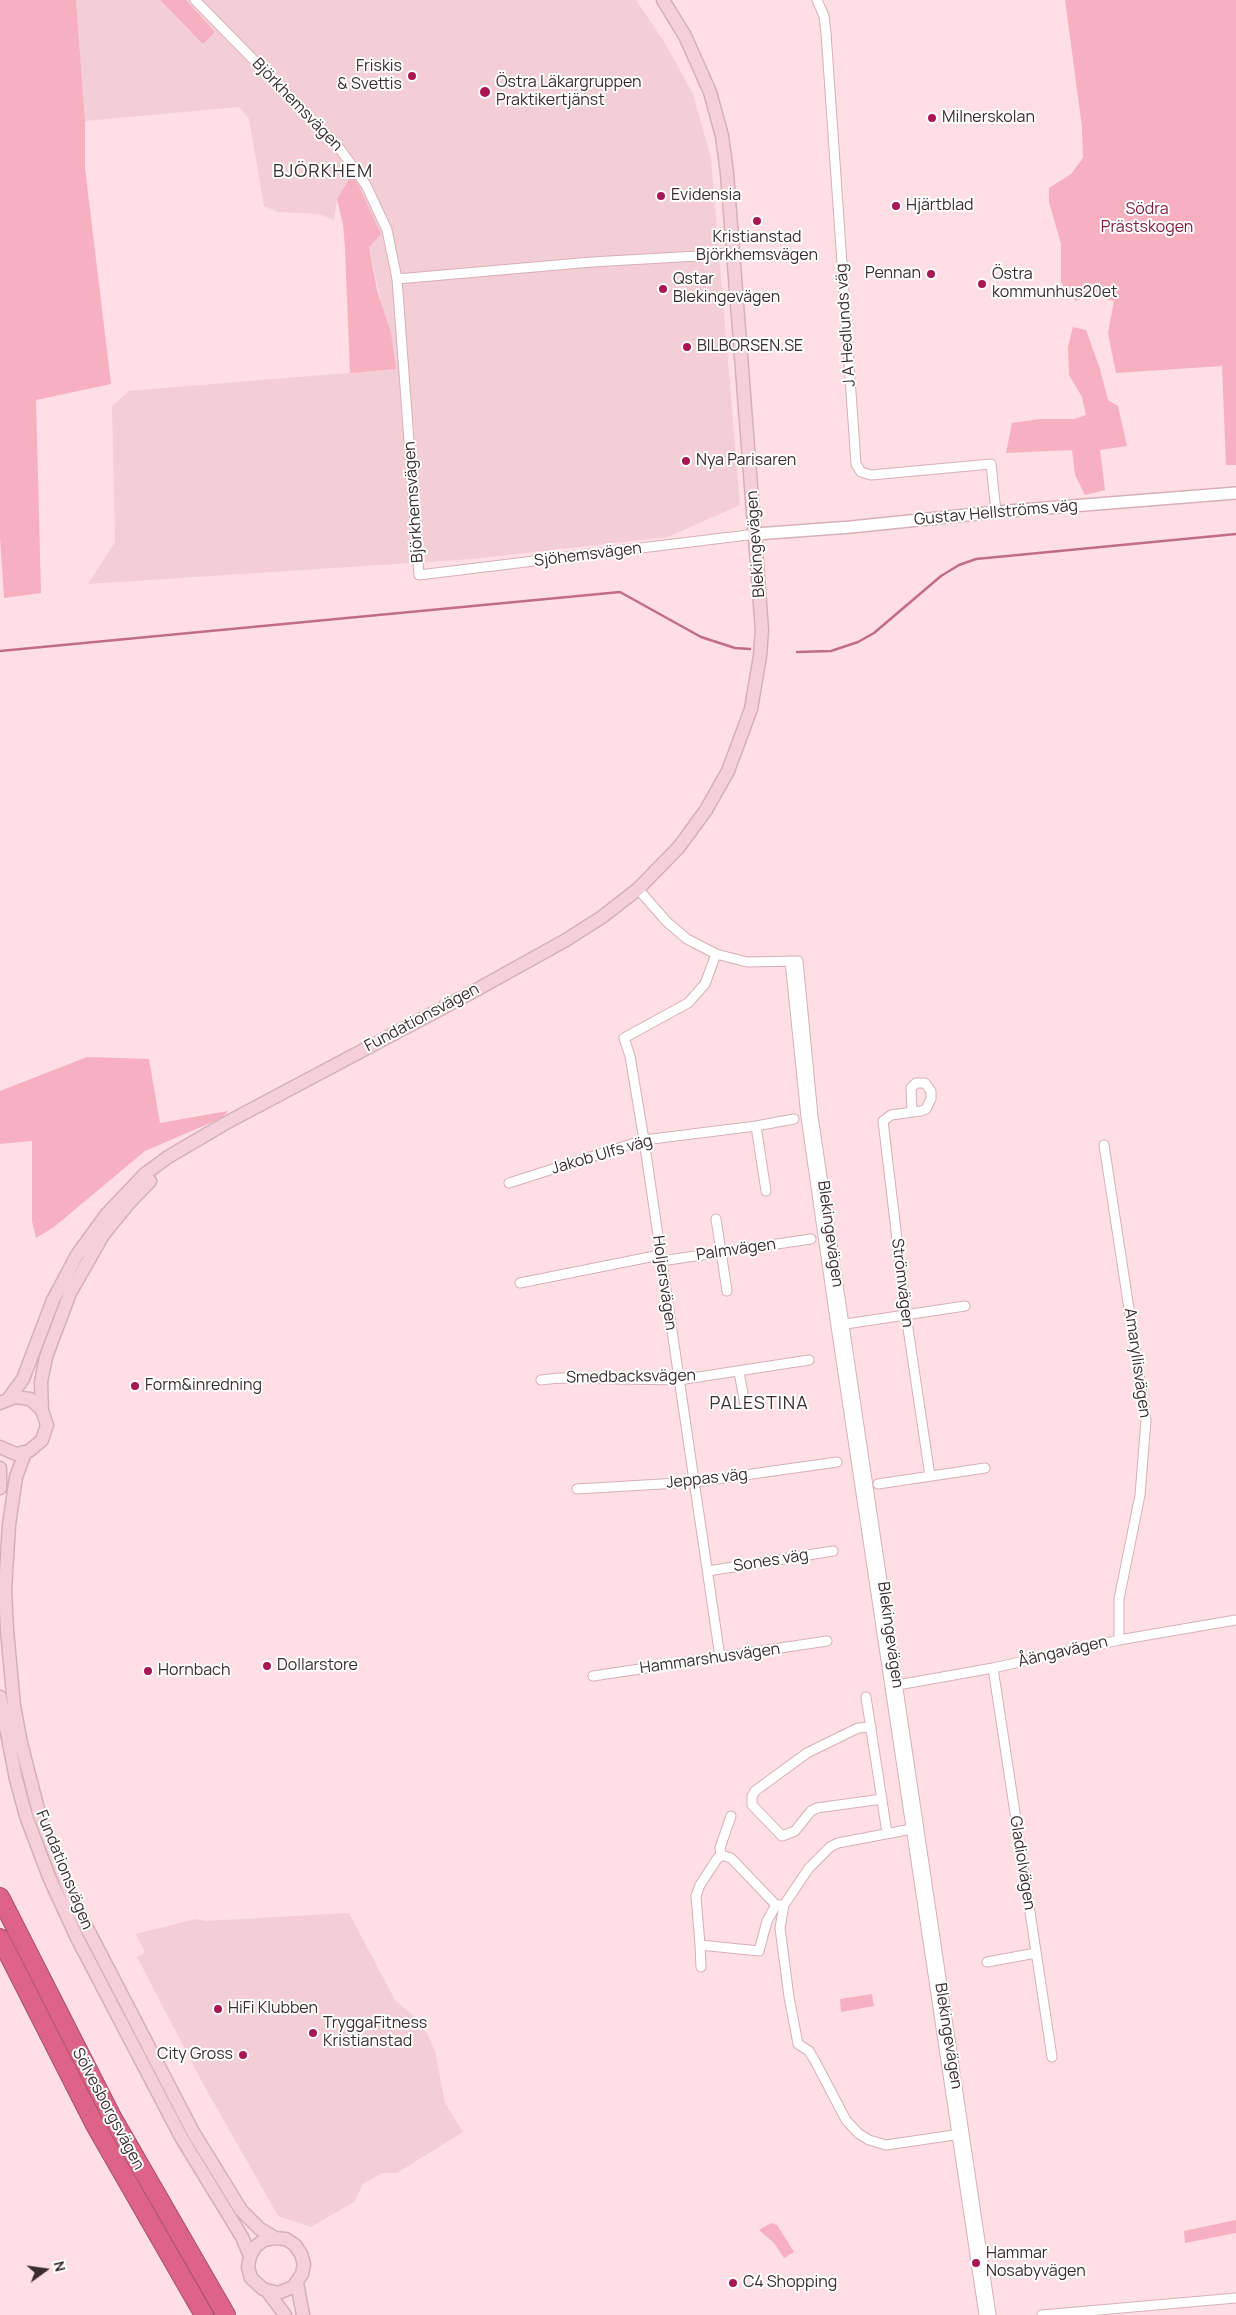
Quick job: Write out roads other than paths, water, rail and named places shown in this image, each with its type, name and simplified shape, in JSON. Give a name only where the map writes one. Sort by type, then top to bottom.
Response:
[{"type":"highway","name":"Sölvesborgsvägen","points":[[0,1897],[112,2117],[226,2315]]},
{"type":"highway","name":"Sölvesborgsvägen","points":[[0,1938],[95,2125],[204,2315]]},
{"type":"main road","name":"Blekingevägen","points":[[638,889],[679,847],[706,810],[728,771],[744,730],[754,693],[760,656],[761,605],[727,173],[717,116],[699,66],[685,36],[663,0]]},
{"type":"main road","name":"Fundationsvägen","points":[[5,1401],[23,1379],[53,1300],[69,1269],[106,1215],[145,1174],[199,1138],[566,940],[602,917],[638,889]]},
{"type":"main road","name":"Fundationsvägen","points":[[199,1138],[129,1203],[92,1252],[70,1293],[50,1341],[41,1382],[42,1410],[46,1420],[45,1436],[36,1447],[26,1453],[16,1476],[12,1496],[6,1598],[9,1665],[14,1706],[23,1751],[39,1813],[74,1903],[193,2132],[241,2210],[260,2229],[275,2238]]},
{"type":"main road","points":[[5,1401],[25,1398],[35,1402],[42,1410]]},
{"type":"main road","points":[[0,1447],[11,1453],[26,1453]]},
{"type":"main road","points":[[0,1468],[0,1488]]},
{"type":"main road","name":"Fundationsvägen","points":[[0,1697],[14,1771],[26,1816],[62,1908],[181,2137],[242,2237],[250,2256]]},
{"type":"main road","points":[[268,2292],[284,2292],[297,2283],[303,2270],[301,2254],[291,2242],[275,2238],[260,2243],[250,2256],[248,2267],[251,2278],[258,2286],[268,2292],[285,2315]]},
{"type":"main road","points":[[297,2283],[303,2315]]},
{"type":"street","name":"Björkhemsvägen","points":[[195,0],[337,145],[353,164],[376,204],[387,230],[397,279],[419,575]]},
{"type":"street","name":"J A Hedlunds väg","points":[[817,0],[824,16],[826,33],[856,464],[861,472],[870,475],[991,464],[996,512]]},
{"type":"street","points":[[397,279],[592,262],[715,255],[733,251]]},
{"type":"street","name":"Gustav Hellströms väg","points":[[756,534],[1236,492]]},
{"type":"street","name":"Sjöhemsvägen","points":[[419,575],[756,534]]},
{"type":"street","name":"Blekingevägen","points":[[638,889],[667,922],[688,939],[716,954],[747,962],[794,961],[806,1117],[840,1325],[960,2134],[984,2315]]},
{"type":"street","name":"Holjersvägen","points":[[716,954],[705,984],[688,1003],[624,1038],[630,1056],[644,1140],[720,1658]]},
{"type":"street","name":"Strömvägen","points":[[912,1112],[891,1115],[883,1121],[906,1315],[930,1476]]},
{"type":"street","name":"Jakob Ulfs väg","points":[[509,1183],[644,1140],[756,1126],[794,1119]]},
{"type":"street","points":[[756,1126],[766,1191]]},
{"type":"street","name":"Amaryllisvägen","points":[[1104,1145],[1146,1420],[1140,1495],[1124,1562],[1119,1599],[1119,1640]]},
{"type":"street","points":[[716,1219],[727,1291]]},
{"type":"street","name":"Palmvägen","points":[[520,1283],[660,1258],[721,1253],[811,1239]]},
{"type":"street","points":[[840,1325],[965,1306]]},
{"type":"street","name":"Smedbacksvägen","points":[[541,1380],[559,1378],[679,1380],[809,1360]]},
{"type":"street","points":[[739,1372],[745,1406]]},
{"type":"street","name":"Jeppas väg","points":[[577,1489],[695,1482],[837,1462]]},
{"type":"street","points":[[878,1484],[985,1468]]},
{"type":"street","name":"Sones väg","points":[[708,1570],[834,1551]]},
{"type":"street","name":"Åängavägen","points":[[893,1685],[993,1668],[1119,1640],[1236,1620]]},
{"type":"street","name":"Hammarshusvägen","points":[[593,1676],[828,1641]]},
{"type":"street","name":"Gladiolvägen","points":[[993,1668],[1052,2057]]},
{"type":"street","points":[[866,1697],[887,1833]]},
{"type":"street","points":[[871,1727],[858,1728],[807,1753],[755,1791],[752,1796],[752,1805],[782,1836],[795,1831],[811,1812],[818,1808],[882,1799]]},
{"type":"street","points":[[721,1855],[720,1848],[731,1816]]},
{"type":"street","points":[[700,1945],[759,1950],[767,1921],[809,1868],[830,1847],[845,1840],[914,1829]]},
{"type":"street","points":[[721,1855],[731,1858],[780,1905],[780,1928],[789,1997],[798,2044],[809,2051],[816,2060],[846,2120],[858,2134],[869,2140],[886,2144],[960,2134]]},
{"type":"street","points":[[702,1967],[696,1896],[700,1885],[716,1859],[721,1855]]},
{"type":"street","points":[[987,1962],[1036,1953]]},
{"type":"street","name":"Blekingevägen","points":[[960,2134],[991,2315]]},
{"type":"street","points":[[1042,2315],[1236,2298]]},
{"type":"waterway","points":[[797,652],[831,651],[858,642],[874,633],[941,576],[959,565],[976,559],[1236,534]]},
{"type":"waterway","points":[[0,651],[620,592],[701,637],[735,648],[750,649]]},
{"type":"place","name":"Friskis & Svettis","points":[[412,76]]},
{"type":"place","name":"Östra Läkargruppen Praktikertjänst","points":[[485,92]]},
{"type":"place","name":"Milnerskolan","points":[[932,118]]},
{"type":"place","name":"Evidensia","points":[[661,196]]},
{"type":"place","name":"Hjärtblad","points":[[896,206]]},
{"type":"place","name":"Kristianstad Björkhemsvägen","points":[[757,221]]},
{"type":"place","name":"Pennan","points":[[931,274]]},
{"type":"place","name":"Östra kommunhus20et","points":[[982,284]]},
{"type":"place","name":"Qstar Blekingevägen","points":[[663,289]]},
{"type":"place","name":"BILBORSEN.SE","points":[[687,347]]},
{"type":"place","name":"Nya Parisaren","points":[[686,461]]},
{"type":"place","name":"Form&inredning","points":[[135,1386]]},
{"type":"place","name":"Dollarstore","points":[[267,1666]]},
{"type":"place","name":"Hornbach","points":[[148,1671]]},
{"type":"place","name":"HiFi Klubben","points":[[218,2009]]},
{"type":"place","name":"TryggaFitness Kristianstad","points":[[313,2033]]},
{"type":"place","name":"City Gross","points":[[243,2055]]},
{"type":"place","name":"Hammar Nosabyvägen","points":[[976,2263]]},
{"type":"place","name":"C4 Shopping","points":[[733,2283]]},
{"type":"district","name":"BJÖRKHEM","points":[[323,172]]},
{"type":"district","name":"PALESTINA","points":[[759,1404]]},
{"type":"park label","name":"Södra Prästskogen","points":[[1147,219]]}]
